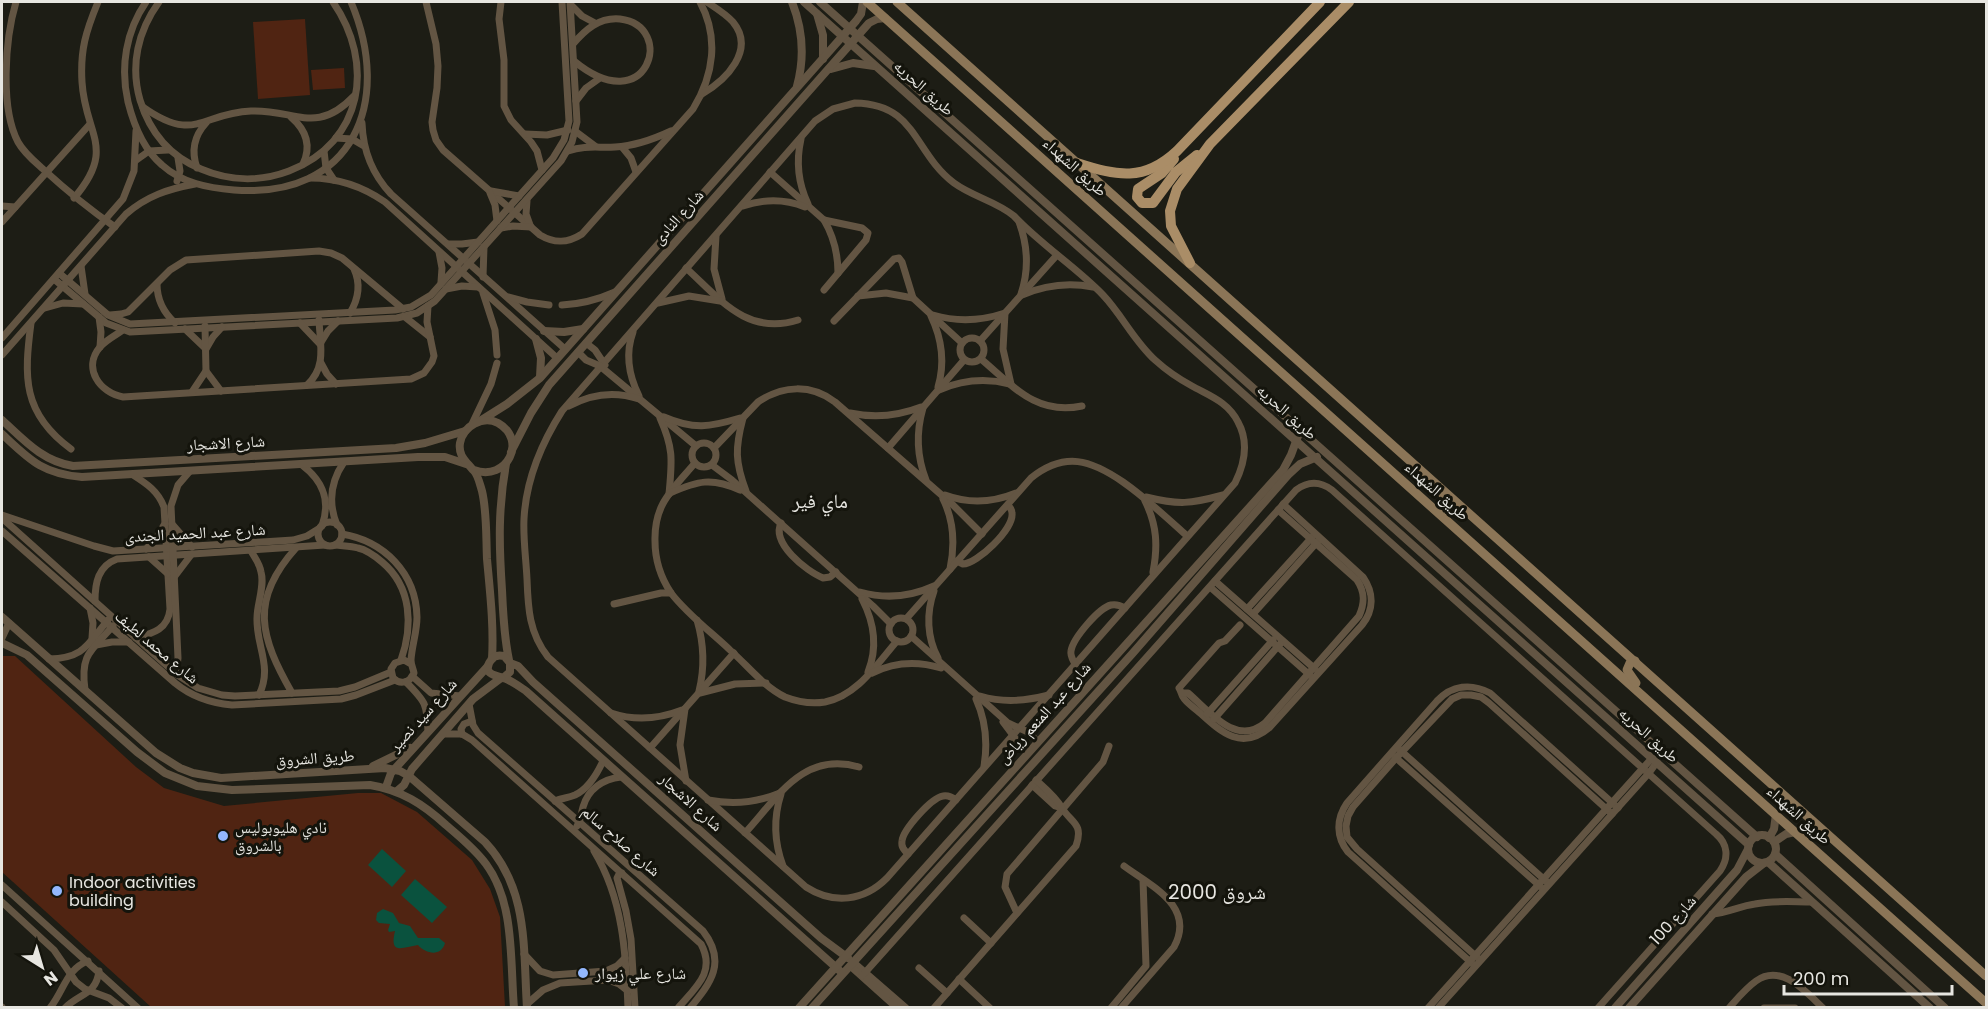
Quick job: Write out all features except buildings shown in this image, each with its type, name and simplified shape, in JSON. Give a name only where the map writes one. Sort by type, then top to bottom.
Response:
[{"type":"main road","name":"طريق الشهداء","points":[[867,2],[1986,1003]]},
{"type":"main road","name":"طريق الشهداء","points":[[897,2],[1986,976]]},
{"type":"main road","points":[[1077,163],[1109,173],[1130,174],[1161,164],[1178,151],[1320,2]]},
{"type":"main road","points":[[1190,262],[1174,233],[1170,211],[1177,189],[1203,153],[1349,2]]},
{"type":"main road","points":[[1178,151],[1166,170],[1138,189],[1137,197],[1142,203],[1153,203],[1181,167],[1203,153]]},
{"type":"main road","points":[[1438,484],[1447,502],[1445,509],[1440,513]]},
{"type":"main road","points":[[1635,661],[1629,665],[1628,672],[1643,695]]},
{"type":"street","points":[[16,2],[6,48],[5,67],[4,107],[11,128],[25,153],[74,198],[116,227]]},
{"type":"street","points":[[74,198],[86,184],[95,165],[96,144],[85,108],[82,84],[82,51],[85,35],[98,2]]},
{"type":"street","points":[[146,2],[135,20],[130,35],[124,67],[127,98],[136,128],[148,151],[162,166],[179,177],[198,184],[229,189],[277,188],[307,178],[326,168],[341,155],[362,118]]},
{"type":"street","points":[[159,2],[144,26],[137,51],[136,80],[142,106],[152,130],[168,150],[178,158],[220,176],[245,179],[281,174],[303,164],[324,151],[336,138],[348,117],[356,94],[357,69],[354,44],[349,28],[333,2]]},
{"type":"street","points":[[353,2],[365,45],[368,68],[362,118],[364,146],[370,164],[384,187],[565,349]]},
{"type":"street","points":[[426,2],[437,55],[437,88],[432,122],[435,137],[443,150],[511,210],[540,235],[553,241],[567,241],[582,234],[693,109],[702,94],[710,68],[712,42],[700,2]]},
{"type":"street","points":[[501,2],[499,19],[504,60],[504,106],[511,120],[537,150],[542,170]]},
{"type":"street","points":[[42,309],[63,303],[85,301],[108,315],[130,324],[175,323],[222,327],[300,323],[350,313],[417,313],[428,306],[511,210],[519,196],[560,149],[572,131],[562,2]]},
{"type":"street","points":[[702,94],[731,70],[739,56],[741,45],[734,23],[707,2]]},
{"type":"street","points":[[792,2],[802,38],[802,64],[796,89]]},
{"type":"street","name":"طريق الحريه","points":[[804,2],[1749,847]]},
{"type":"street","name":"طريق الحريه","points":[[820,2],[1757,837]]},
{"type":"street","name":"شارع النادى","points":[[476,423],[507,404],[540,378],[850,28],[861,14],[862,2]]},
{"type":"street","points":[[511,210],[527,199],[568,151],[576,101],[570,3]]},
{"type":"street","points":[[570,3],[582,16],[595,23]]},
{"type":"street","points":[[817,13],[823,35],[823,58]]},
{"type":"street","name":"شارع النادى","points":[[512,452],[543,394],[578,352],[869,23],[885,18]]},
{"type":"street","points":[[573,44],[595,23],[612,19],[629,22],[641,29],[649,45],[648,62],[641,74],[625,81],[608,81],[600,78],[574,61]]},
{"type":"street","points":[[828,70],[852,63],[878,68]]},
{"type":"street","points":[[576,101],[586,88],[600,78]]},
{"type":"street","points":[[142,106],[169,123],[188,126],[243,111],[269,112],[313,119],[330,114],[344,106],[356,94]]},
{"type":"street","points":[[866,103],[888,109],[906,122],[934,163],[952,181],[974,195],[1002,207],[1094,287],[1112,305],[1134,338],[1155,361],[1181,380],[1221,401],[1238,420],[1245,445],[1245,459],[1235,483],[879,886],[848,899],[837,899],[816,893],[784,868],[686,781],[548,657],[533,632],[529,613],[525,505],[537,458],[550,429],[561,411],[802,136],[823,114],[844,105],[866,103]]},
{"type":"street","points":[[291,117],[299,124],[306,136],[308,150],[303,164]]},
{"type":"street","points":[[2,120],[11,128]]},
{"type":"street","points":[[197,168],[194,160],[194,144],[206,122]]},
{"type":"street","points":[[2,222],[90,124]]},
{"type":"street","points":[[2,338],[117,207],[128,190],[135,161],[136,128]]},
{"type":"street","points":[[568,151],[581,147],[622,147],[650,140],[675,128]]},
{"type":"street","points":[[525,134],[547,135],[572,131],[595,146]]},
{"type":"street","points":[[802,136],[799,173],[803,192],[811,209]]},
{"type":"street","points":[[336,138],[352,139],[364,146]]},
{"type":"street","points":[[622,147],[631,158],[636,172]]},
{"type":"street","points":[[135,161],[148,151],[168,150]]},
{"type":"street","points":[[324,151],[326,168],[334,180]]},
{"type":"street","points":[[172,188],[179,177],[178,158]]},
{"type":"street","points":[[770,172],[824,220],[836,249],[838,273]]},
{"type":"street","points":[[307,178],[352,184],[377,197],[557,358]]},
{"type":"street","points":[[2,355],[126,214],[143,201],[172,188],[198,184]]},
{"type":"street","points":[[489,190],[519,196]]},
{"type":"street","points":[[489,190],[499,224]]},
{"type":"street","points":[[527,199],[526,214],[531,227]]},
{"type":"street","points":[[740,206],[776,201],[794,203],[811,209]]},
{"type":"street","points":[[2,207],[15,207]]},
{"type":"street","points":[[824,220],[862,228],[868,233],[866,240],[824,290]]},
{"type":"street","points":[[1019,222],[1025,240],[1027,259],[1020,296]]},
{"type":"street","points":[[499,224],[531,227]]},
{"type":"street","points":[[716,234],[714,269],[723,301]]},
{"type":"street","points":[[661,242],[664,247],[670,249]]},
{"type":"street","points":[[446,244],[481,244]]},
{"type":"street","points":[[481,244],[483,277]]},
{"type":"street","points":[[108,315],[115,316],[128,312],[175,266],[192,259],[319,251],[337,255],[353,266],[430,337]]},
{"type":"street","points":[[439,252],[443,286]]},
{"type":"street","points":[[651,254],[657,255],[659,261]]},
{"type":"street","points":[[980,341],[1057,255]]},
{"type":"street","points":[[834,321],[897,258],[902,262],[905,278],[913,298],[962,343]]},
{"type":"street","points":[[81,266],[85,301]]},
{"type":"street","points":[[350,313],[355,305],[358,290],[353,266]]},
{"type":"street","points":[[686,268],[742,317],[760,323],[779,324],[798,320]]},
{"type":"street","points":[[56,276],[85,301],[99,317],[114,327],[137,332],[319,318],[338,321],[404,313],[443,286],[480,289]]},
{"type":"street","points":[[157,284],[157,293],[163,310],[175,323]]},
{"type":"street","points":[[1020,296],[1057,285],[1076,284],[1094,287]]},
{"type":"street","points":[[476,423],[491,384],[497,359],[495,330],[480,289]]},
{"type":"street","points":[[562,305],[599,300],[615,292]]},
{"type":"street","points":[[858,296],[886,293],[913,298]]},
{"type":"street","points":[[505,296],[527,303],[549,305]]},
{"type":"street","points":[[655,303],[689,296],[723,301]]},
{"type":"street","points":[[99,317],[100,347],[93,368],[97,382],[108,393],[123,396],[418,377],[424,374],[432,362],[434,349],[427,322],[428,306]]},
{"type":"street","points":[[930,314],[949,319],[968,320],[1005,313]]},
{"type":"street","points":[[1005,313],[1003,349],[1011,384]]},
{"type":"street","points":[[930,314],[938,332],[942,352],[941,372],[936,391]]},
{"type":"street","points":[[319,318],[321,363],[327,375],[336,384]]},
{"type":"street","points":[[31,321],[26,364],[27,383],[32,401],[44,423],[71,449]]},
{"type":"street","points":[[320,344],[338,321]]},
{"type":"street","points":[[300,323],[320,344]]},
{"type":"street","points":[[192,392],[206,371],[205,325]]},
{"type":"street","points":[[206,349],[222,327]]},
{"type":"street","points":[[634,328],[629,345],[629,363],[632,380],[642,401]]},
{"type":"street","points":[[185,329],[206,349]]},
{"type":"street","points":[[544,331],[564,332],[584,329]]},
{"type":"street","points":[[100,347],[123,330]]},
{"type":"street","points":[[971,338],[980,341],[984,350],[981,358],[972,363],[964,360],[960,351],[962,343],[971,338]]},
{"type":"street","points":[[536,339],[541,358],[540,378]]},
{"type":"street","points":[[586,343],[598,354],[602,365]]},
{"type":"street","points":[[578,352],[586,360],[602,365],[695,447]]},
{"type":"street","points":[[981,358],[1033,401],[1048,407],[1065,409],[1082,406]]},
{"type":"street","points":[[888,448],[964,360]]},
{"type":"street","points":[[307,385],[316,375],[321,363]]},
{"type":"street","points":[[206,371],[221,391]]},
{"type":"street","points":[[936,391],[954,384],[973,381],[1011,384]]},
{"type":"street","points":[[714,448],[766,396],[793,388],[821,393],[848,412],[983,532]]},
{"type":"street","points":[[561,411],[578,401],[605,394],[624,395],[642,401]]},
{"type":"street","points":[[848,412],[867,416],[886,416],[924,406]]},
{"type":"street","points":[[924,406],[919,425],[918,444],[927,482]]},
{"type":"street","points":[[658,415],[678,423],[701,427],[743,417]]},
{"type":"street","points":[[658,415],[667,434],[672,453],[669,494]]},
{"type":"street","points":[[743,417],[737,444],[737,459],[747,494]]},
{"type":"street","name":"شارع الاشجار","points":[[2,420],[34,449],[52,461],[73,466],[396,448],[424,443],[465,431]]},
{"type":"street","points":[[474,470],[481,488],[484,506],[492,632],[491,674],[502,678],[510,672],[510,662],[505,638],[499,510],[506,464],[512,452],[511,439],[505,428],[493,421],[476,423],[465,431],[460,448],[466,464],[474,470],[491,472],[506,464]]},
{"type":"street","name":"شارع عبد المنعم رياض","points":[[850,961],[1029,752],[1283,470],[1302,431]]},
{"type":"street","name":"شارع الاشجار","points":[[3,438],[48,471],[70,476],[98,477],[435,456],[455,459],[466,464]]},
{"type":"street","points":[[704,443],[714,448],[717,454],[713,463],[701,467],[695,463],[692,456],[695,447],[704,443]]},
{"type":"street","name":"شارع عبد المنعم رياض","points":[[799,1008],[850,961],[1038,759],[1288,474],[1300,464],[1316,458],[1324,451]]},
{"type":"street","points":[[906,619],[1031,478],[1057,463],[1077,461],[1105,470],[1143,496],[1187,536]]},
{"type":"street","points":[[335,545],[341,539],[342,534],[332,508],[332,494],[336,477],[344,462]]},
{"type":"street","points":[[695,463],[663,500],[657,516],[655,544],[658,564],[671,593],[766,683],[783,696],[803,702],[814,703],[835,699],[860,683],[897,641]]},
{"type":"street","points":[[713,463],[892,622]]},
{"type":"street","points":[[98,465],[98,477]]},
{"type":"street","points":[[302,465],[316,477],[325,495],[326,509],[319,536],[325,545],[358,548],[368,552],[385,564],[398,581],[407,600],[409,621],[406,644],[401,660],[392,666],[391,672],[395,680],[406,682],[422,698],[432,701],[460,696]]},
{"type":"street","points":[[176,674],[178,658],[169,523],[174,492],[190,471]]},
{"type":"street","points":[[134,475],[157,493],[169,523],[192,551],[171,575],[170,609],[167,622],[158,632],[136,638]]},
{"type":"street","points":[[669,494],[695,483],[710,481],[724,484],[747,494]]},
{"type":"street","points":[[864,974],[1296,490],[1306,484],[1322,484],[1332,490],[1721,838],[1726,848],[1726,860],[1720,871],[1598,1008]]},
{"type":"street","points":[[940,494],[980,501],[1000,498],[1020,491]]},
{"type":"street","points":[[940,494],[948,512],[952,531],[953,550],[950,570]]},
{"type":"street","points":[[1143,496],[1186,503],[1224,494]]},
{"type":"street","points":[[1143,496],[1153,521],[1156,538],[1153,574]]},
{"type":"street","points":[[957,561],[963,564],[972,563],[994,543],[1012,519],[1008,505]]},
{"type":"street","points":[[1240,625],[1219,643],[1180,686],[1179,690],[1182,693],[1188,693],[1222,733],[1234,738],[1247,738],[1259,735],[1270,727],[1356,620],[1364,600],[1357,580],[1316,538],[1281,507]]},
{"type":"street","name":"شارع عبد الحميد الجندى","points":[[2,516],[105,549],[121,551],[146,549],[170,552],[251,551],[325,545]]},
{"type":"street","name":"شارع محمد لطيف","points":[[2,516],[176,674],[210,692],[235,696],[347,689],[391,672]]},
{"type":"street","points":[[146,549],[169,523]]},
{"type":"street","points":[[321,527],[330,523],[337,525]]},
{"type":"street","points":[[781,524],[778,537],[798,560],[823,578],[830,577],[836,572]]},
{"type":"street","name":"شارع عبد الحميد الجندى","points":[[192,551],[293,540],[307,536],[321,527]]},
{"type":"street","name":"شارع محمد لطيف","points":[[2,531],[185,691],[208,701],[232,705],[340,699],[395,680]]},
{"type":"street","points":[[342,534],[359,537],[390,556],[404,574],[413,594],[416,628],[411,664],[414,670],[406,682]]},
{"type":"street","points":[[1250,612],[1316,538]]},
{"type":"street","points":[[292,693],[268,646],[264,609],[270,584],[296,548]]},
{"type":"street","points":[[251,551],[259,565],[262,579],[256,622],[266,677],[259,695]]},
{"type":"street","name":"شارع عبد الحميد الجندى","points":[[95,601],[98,577],[105,565],[117,559],[149,557],[170,552]]},
{"type":"street","points":[[149,557],[171,575]]},
{"type":"street","points":[[1213,584],[1250,612],[1277,641]]},
{"type":"street","points":[[1213,584],[1314,673]]},
{"type":"street","points":[[857,592],[892,596],[910,594],[936,586]]},
{"type":"street","points":[[936,586],[930,604],[928,624],[932,644],[941,665]]},
{"type":"street","points":[[857,592],[870,617],[874,637],[873,657],[867,676]]},
{"type":"street","points":[[614,604],[661,593],[671,593]]},
{"type":"street","points":[[1076,664],[1072,658],[1071,648],[1090,621],[1110,605],[1125,608]]},
{"type":"street","points":[[85,690],[82,669],[94,642],[90,608]]},
{"type":"street","points":[[50,659],[64,659],[77,654],[94,642],[114,618]]},
{"type":"street","points":[[900,618],[906,619],[913,626],[910,638],[904,642],[897,641],[890,634],[892,622],[900,618]]},
{"type":"street","points":[[697,619],[703,651],[698,694]]},
{"type":"street","points":[[2,638],[5,620]]},
{"type":"street","name":"طريق الشروق","points":[[5,620],[156,753],[180,768],[209,776],[235,778],[394,769],[409,776],[494,851],[505,867],[516,892],[520,909],[527,1006]]},
{"type":"street","points":[[910,638],[1008,723],[1031,735],[1046,750]]},
{"type":"street","points":[[1210,717],[1277,641]]},
{"type":"street","points":[[94,642],[129,642]]},
{"type":"street","name":"طريق الشروق","points":[[2,643],[27,655],[150,764],[180,781],[214,789],[232,790],[360,784],[386,787],[418,802],[475,852],[496,879],[507,914],[514,1008]]},
{"type":"street","points":[[650,748],[734,653]]},
{"type":"street","points":[[490,663],[501,655],[510,662]]},
{"type":"street","points":[[401,660],[411,664]]},
{"type":"street","name":"شارع الاشجار","points":[[510,662],[518,666],[533,682],[821,938],[850,961]]},
{"type":"street","name":"شارع سيد نصير","points":[[386,787],[394,769],[490,663]]},
{"type":"street","points":[[867,676],[884,668],[903,664],[941,665]]},
{"type":"street","points":[[412,676],[427,691],[432,701],[428,732]]},
{"type":"street","name":"شارع الاشجار","points":[[502,678],[526,691],[839,970]]},
{"type":"street","name":"شارع سيد نصير","points":[[397,791],[404,784],[412,769],[469,704],[502,678]]},
{"type":"street","points":[[698,694],[735,684],[766,683]]},
{"type":"street","points":[[1478,958],[1357,849],[1347,837],[1346,826],[1350,811],[1441,697],[1454,689],[1470,687],[1480,688],[1494,696],[1615,805]]},
{"type":"street","points":[[977,697],[1008,701],[1029,700],[1048,694]]},
{"type":"street","points":[[1399,749],[1456,696],[1466,694],[1476,696],[1485,700],[1609,812]]},
{"type":"street","points":[[977,697],[1038,759]]},
{"type":"street","points":[[977,697],[985,728],[986,748],[983,769]]},
{"type":"street","points":[[443,734],[462,734],[461,729],[464,724],[472,722],[469,704]]},
{"type":"street","points":[[608,711],[626,717],[646,718],[666,716],[685,709]]},
{"type":"street","points":[[685,709],[680,745],[686,781]]},
{"type":"street","name":"شارع صلاح سالم","points":[[472,722],[478,733],[709,938],[715,956],[714,974],[705,990],[690,1008]]},
{"type":"street","name":"شارع صلاح سالم","points":[[462,734],[472,740],[695,937],[705,951],[706,969],[704,977],[678,1008]]},
{"type":"street","points":[[364,770],[420,741]]},
{"type":"street","points":[[1017,913],[1005,887],[1006,874],[1103,762],[1109,746]]},
{"type":"street","points":[[1545,754],[1551,748]]},
{"type":"street","points":[[1399,749],[1547,881]]},
{"type":"street","points":[[1394,755],[1541,887]]},
{"type":"street","points":[[1394,755],[1343,808],[1339,825],[1342,842],[1352,856],[1472,964]]},
{"type":"street","points":[[1434,1006],[1654,760]]},
{"type":"street","points":[[555,801],[585,789],[603,761]]},
{"type":"street","points":[[745,833],[797,777],[816,766],[838,763],[860,767]]},
{"type":"street","points":[[573,829],[580,822],[583,806],[590,793],[606,780],[621,777]]},
{"type":"street","points":[[934,1008],[1076,846],[1079,836],[1072,818],[1062,808],[1059,801],[1034,783]]},
{"type":"street","points":[[708,800],[746,803],[782,792]]},
{"type":"street","points":[[782,792],[775,830],[784,868]]},
{"type":"street","points":[[652,805],[661,795]]},
{"type":"street","points":[[908,854],[902,846],[902,839],[921,812],[941,796],[949,796],[956,800]]},
{"type":"street","points":[[1776,814],[1771,840],[1776,848],[1769,860],[1758,862],[1752,859],[1749,847],[1757,837],[1771,840],[1796,832]]},
{"type":"street","points":[[1478,831],[1483,825]]},
{"type":"street","points":[[589,843],[604,869],[615,896],[622,925],[628,1008]]},
{"type":"street","name":"شارع 100","points":[[1615,1008],[1737,870],[1749,847]]},
{"type":"street","points":[[1769,860],[1812,902],[1930,1008]]},
{"type":"street","points":[[1769,860],[1909,975],[1945,1008]]},
{"type":"street","name":"شارع 100","points":[[1629,1008],[1746,877],[1769,860]]},
{"type":"street","points":[[1111,1008],[1174,946],[1179,935],[1180,923],[1171,902],[1124,866]]},
{"type":"street","points":[[622,873],[617,878],[630,932],[635,1008]]},
{"type":"street","points":[[1121,1008],[1138,983],[1147,962],[1143,880]]},
{"type":"street","points":[[2,885],[138,1008]]},
{"type":"street","points":[[1712,914],[1729,912],[1750,904],[1764,902],[1812,902]]},
{"type":"street","points":[[2,903],[54,950],[69,974],[80,986],[109,998],[122,1008]]},
{"type":"street","points":[[964,918],[991,943]]},
{"type":"street","points":[[509,939],[522,937]]},
{"type":"street","points":[[523,953],[540,971],[553,975],[606,971],[617,966],[625,958]]},
{"type":"street","points":[[50,1008],[60,994],[69,974],[75,967],[88,961]]},
{"type":"street","points":[[850,961],[897,1008]]},
{"type":"street","points":[[919,968],[946,993]]},
{"type":"street","name":"شارع عبد المنعم رياض","points":[[812,1008],[839,970]]},
{"type":"street","points":[[65,1008],[96,985],[99,971]]},
{"type":"street","points":[[864,974],[906,1008]]},
{"type":"street","points":[[1729,1008],[1754,982],[1761,978],[1778,975],[1793,981],[1823,1008]]},
{"type":"street","points":[[1902,982],[1909,975]]},
{"type":"street","points":[[959,979],[990,1008]]},
{"type":"street","points":[[527,1006],[543,990],[560,983],[608,980],[628,991]]},
{"type":"street","points":[[1764,1008],[1796,1008]]},
{"type":"shaded area","points":[[305,19],[310,95],[258,99],[253,22]]},
{"type":"shaded area","points":[[344,68],[345,88],[313,90],[311,70]]},
{"type":"shaded area","name":"نادي هليوبوليس بالشروق","points":[[2,656],[15,656],[136,767],[164,788],[224,806],[358,793],[381,793],[417,812],[472,860],[490,889],[500,917],[505,1007],[151,1007],[2,872]]},
{"type":"shaded area","points":[[382,849],[406,871],[392,887],[368,865]]},
{"type":"shaded area","points":[[415,879],[447,907],[432,923],[401,895]]},
{"type":"shaded area","points":[[383,909],[393,913],[399,923],[410,926],[418,938],[439,938],[445,943],[443,947],[433,953],[418,945],[396,947],[394,944],[395,931],[389,932],[388,930],[390,924],[379,923],[376,920],[377,913]]},
{"type":"place","name":"نادي هليوبوليس بالشروق","points":[[223,836]]},
{"type":"place","name":"Indoor activities building","points":[[57,891]]},
{"type":"place","name":"شارع علي زيوار","points":[[583,973]]},
{"type":"district","name":"ماي فير","points":[[820,501]]},
{"type":"district","name":"شروق 2000","points":[[1217,892]]}]
